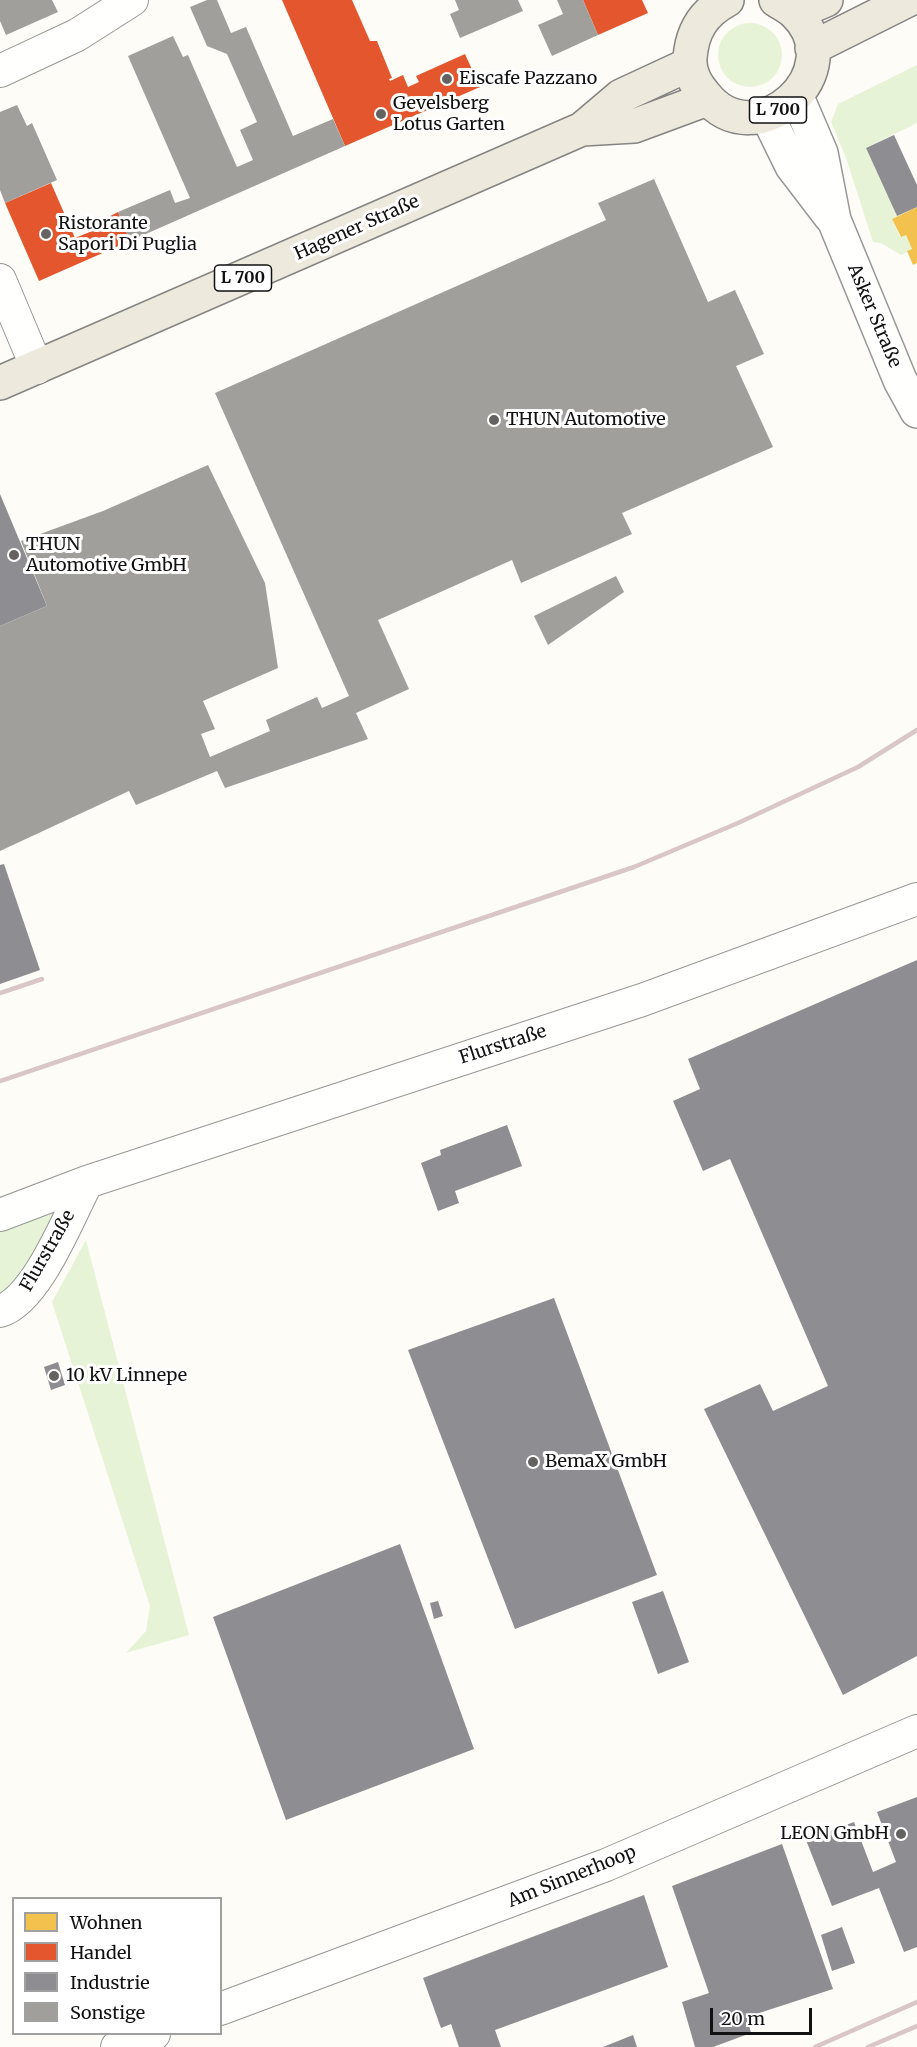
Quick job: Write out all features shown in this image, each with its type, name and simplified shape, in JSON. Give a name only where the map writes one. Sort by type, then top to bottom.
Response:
[{"type":"main road","points":[[785,6],[826,0]]},
{"type":"main road","points":[[785,6],[806,29],[812,48],[908,0]]},
{"type":"main road","points":[[690,64],[691,43],[699,23],[717,2]]},
{"type":"main road","name":"L 700","points":[[690,64],[696,82],[708,99],[720,109],[735,115],[767,115],[783,108],[797,97],[807,82],[812,66],[812,48]]},
{"type":"main road","name":"Hagener Straße","points":[[0,383],[582,129],[621,96],[690,64]]},
{"type":"main road","name":"Hagener Straße","points":[[582,129],[634,126],[708,99]]},
{"type":"street","points":[[0,71],[76,35],[132,0]]},
{"type":"street","name":"Asker Straße","points":[[797,97],[821,153],[834,220],[896,369],[917,411]]},
{"type":"street","name":"Asker Straße","points":[[767,115],[792,166],[834,220]]},
{"type":"street","points":[[0,280],[37,368]]},
{"type":"street","name":"Flurstraße","points":[[0,1215],[87,1182],[642,1000],[917,899]]},
{"type":"street","name":"Flurstraße","points":[[0,1311],[13,1306],[24,1296],[38,1276],[87,1182]]},
{"type":"street","name":"Am Sinnerhoop","points":[[222,2008],[606,1865],[917,1731]]},
{"type":"street","points":[[117,2047],[151,2035]]},
{"type":"green space","points":[[750,23],[768,29],[776,37],[782,55],[776,73],[768,81],[750,87],[732,81],[724,73],[718,55],[724,37],[732,29]]},
{"type":"green space","points":[[917,65],[917,123],[866,148],[897,216],[892,219],[900,237],[906,235],[912,249],[901,255],[881,243],[873,242],[846,158],[831,122],[838,104]]},
{"type":"green space","points":[[81,1187],[0,1308],[0,1216]]},
{"type":"green space","points":[[86,1240],[189,1635],[126,1653],[146,1631],[150,1606],[52,1302]]},
{"type":"building: Wohnen","points":[[917,207],[917,263],[913,265],[907,251],[912,249],[906,235],[901,237],[892,219]]},
{"type":"building: Handel","points":[[282,0],[352,0],[370,41],[377,41],[392,78],[389,79],[390,81],[403,75],[408,87],[419,82],[416,76],[465,54],[480,87],[345,146]]},
{"type":"building: Handel","points":[[583,0],[642,0],[648,13],[598,35]]},
{"type":"building: Handel","name":"Ristorante Sapori Di Puglia","points":[[51,183],[75,238],[97,229],[95,224],[118,212],[130,241],[39,281],[5,203]]},
{"type":"building: Industrie","points":[[894,135],[917,185],[917,207],[897,216],[866,148]]},
{"type":"building: Industrie","name":"THUN Automotive GmbH","points":[[0,494],[47,606],[0,626]]},
{"type":"building: Industrie","points":[[4,864],[40,970],[0,984],[0,865]]},
{"type":"building: Industrie","points":[[917,960],[917,1656],[843,1695],[704,1409],[760,1384],[773,1411],[828,1386],[730,1159],[703,1171],[673,1101],[700,1089],[688,1059]]},
{"type":"building: Industrie","points":[[507,1125],[522,1166],[455,1191],[459,1203],[438,1211],[421,1163],[441,1155],[440,1150]]},
{"type":"building: Industrie","name":"BemaX GmbH","points":[[554,1298],[657,1575],[515,1629],[408,1350]]},
{"type":"building: Industrie","name":"10 kV Linnepe","points":[[58,1362],[65,1385],[51,1390],[44,1367]]},
{"type":"building: Industrie","points":[[400,1544],[474,1749],[286,1820],[213,1617]]},
{"type":"building: Industrie","points":[[663,1591],[689,1662],[658,1674],[632,1602]]},
{"type":"building: Industrie","points":[[438,1601],[443,1616],[434,1619],[430,1603]]},
{"type":"building: Industrie","points":[[917,1797],[917,1947],[904,1952],[879,1888],[832,1906],[806,1840],[854,1822],[873,1872],[896,1862],[877,1812]]},
{"type":"building: Industrie","points":[[782,1844],[833,1989],[747,2017],[751,2033],[713,2047],[695,2047],[682,2002],[709,1993],[672,1886]]},
{"type":"building: Industrie","points":[[644,1895],[668,1967],[495,2030],[501,2047],[459,2047],[451,2024],[441,2028],[423,1978]]},
{"type":"building: Industrie","points":[[842,1927],[855,1963],[832,1971],[821,1935]]},
{"type":"building: Industrie","points":[[633,2035],[637,2047],[603,2047]]},
{"type":"building: Sonstige","points":[[0,0],[52,0],[58,12],[6,35],[0,21]]},
{"type":"building: Sonstige","points":[[207,0],[217,0],[231,33],[246,27],[293,136],[333,119],[345,146],[130,241],[118,212],[170,190],[175,203],[190,198],[128,56],[173,36],[183,57],[188,55],[237,167],[253,160],[240,130],[257,122],[227,54],[207,46],[190,7]]},
{"type":"building: Sonstige","points":[[455,0],[518,0],[523,11],[460,38],[450,14],[459,10]]},
{"type":"building: Sonstige","points":[[557,0],[583,0],[598,35],[552,56],[538,25],[563,14]]},
{"type":"building: Sonstige","points":[[17,105],[27,126],[32,123],[57,180],[5,203],[0,190],[0,112]]},
{"type":"building: Sonstige","points":[[654,179],[708,302],[735,290],[764,354],[736,366],[773,447],[622,513],[632,534],[521,583],[512,560],[378,620],[409,689],[356,713],[368,739],[225,788],[217,771],[136,805],[129,791],[0,851],[0,626],[47,606],[21,541],[103,511],[208,465],[265,583],[278,668],[203,701],[215,729],[201,734],[210,757],[270,731],[266,720],[317,697],[322,708],[349,696],[215,393],[606,220],[598,203]]},
{"type":"building: Sonstige","points":[[616,576],[624,592],[548,645],[534,616]]},
{"type":"railway","points":[[0,1081],[634,867],[738,823],[858,767],[917,730]]},
{"type":"railway","points":[[0,993],[42,979]]},
{"type":"railway","points":[[815,2047],[917,2002]]},
{"type":"railway","points":[[868,2047],[917,2026]]},
{"type":"place","name":"Eiscafe Pazzano","points":[[447,79]]},
{"type":"place","name":"Gevelsberg Lotus Garten","points":[[381,114]]},
{"type":"place","name":"Ristorante Sapori Di Puglia","points":[[46,234]]},
{"type":"place","name":"THUN Automotive","points":[[494,420]]},
{"type":"place","name":"THUN Automotive GmbH","points":[[14,555]]},
{"type":"place","name":"10 kV Linnepe","points":[[54,1376]]},
{"type":"place","name":"BemaX GmbH","points":[[533,1462]]},
{"type":"place","name":"LEON GmbH","points":[[901,1834]]}]
